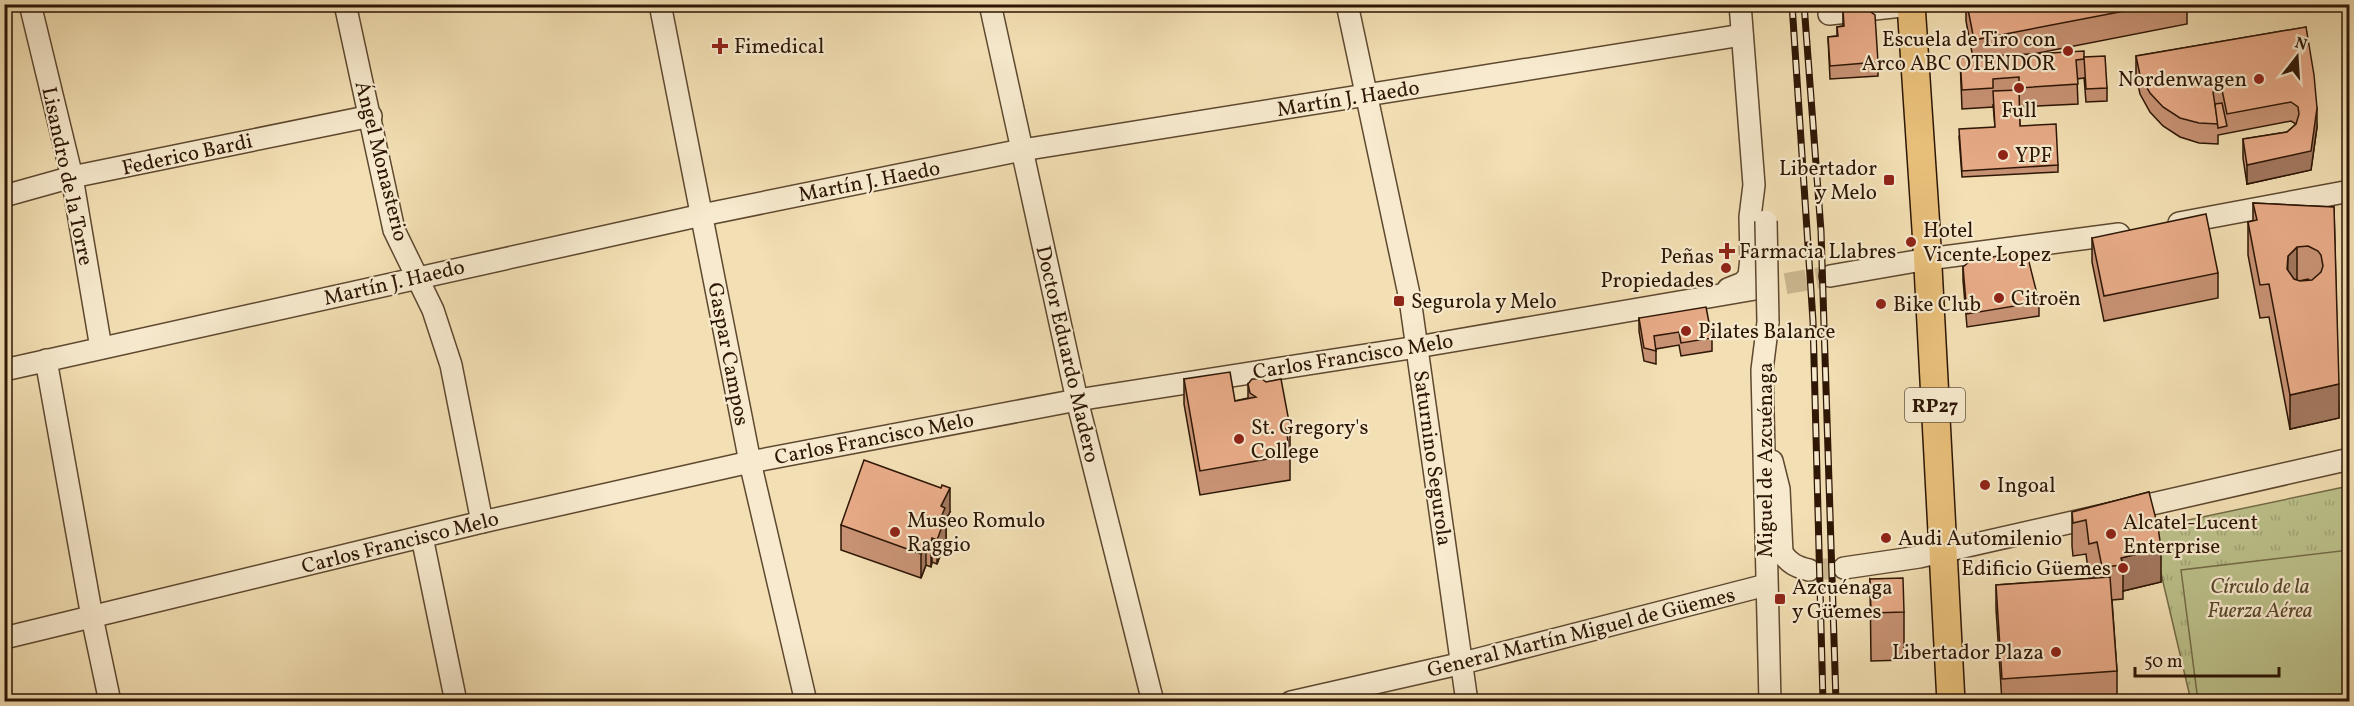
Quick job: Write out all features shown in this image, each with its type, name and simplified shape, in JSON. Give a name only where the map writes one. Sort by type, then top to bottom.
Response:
[{"type":"main road","name":"RP27","points":[[1911,5],[1928,259],[1951,702]]},
{"type":"street","name":"Lisandro de la Torre","points":[[30,4],[72,177],[101,348]]},
{"type":"street","name":"Gaspar Campos","points":[[660,4],[750,462],[806,702]]},
{"type":"street","name":"Doctor Eduardo Madero","points":[[990,4],[1077,400],[1153,702]]},
{"type":"street","name":"Saturnino Segurola","points":[[1347,4],[1410,299],[1467,702]]},
{"type":"street","name":"Miguel de Azcuénaga","points":[[1713,294],[1743,283],[1749,276],[1751,258],[1749,217],[1754,185],[1740,4]]},
{"type":"street","points":[[1829,14],[1911,5]]},
{"type":"street","name":"Ángel Monasterio","points":[[352,8],[370,116],[394,230],[433,310],[451,365],[482,522]]},
{"type":"street","name":"Martín J. Haedo","points":[[4,370],[702,215],[1022,150],[1742,35]]},
{"type":"street","name":"Federico Bardi","points":[[4,196],[72,177],[370,116]]},
{"type":"street","name":"Miguel de Azcuénaga","points":[[1754,185],[1766,221],[1768,322],[1762,370],[1770,702]]},
{"type":"street","points":[[2158,227],[2349,192]]},
{"type":"street","points":[[1830,276],[1928,259],[2136,231]]},
{"type":"street","name":"Carlos Francisco Melo","points":[[4,638],[482,522],[750,462],[1077,400],[1417,347],[1713,294],[1755,289]]},
{"type":"street","points":[[46,360],[92,617],[110,702]]},
{"type":"street","points":[[1763,446],[1773,463],[1779,489],[1782,553],[1797,567],[1809,570]]},
{"type":"street","points":[[1844,568],[1907,560],[2349,459]]},
{"type":"street","points":[[422,537],[456,702]]},
{"type":"street","name":"General Martín Miguel de Güemes","points":[[1291,702],[1463,663],[1766,585]]},
{"type":"green space","name":"Círculo de la Fuerza Aérea","points":[[2349,486],[2349,701],[2191,701],[2160,569],[2155,527]]},
{"type":"green space","name":"Círculo de la Fuerza Aérea","points":[[2349,550],[2349,701],[2198,701],[2181,570]]},
{"type":"building","points":[[1967,4],[2161,4],[1974,40]]},
{"type":"building","points":[[1865,8],[1875,15],[1878,62],[1830,66],[1828,37],[1838,36],[1837,27],[1844,26],[1843,10]]},
{"type":"building","points":[[2306,27],[2317,108],[2311,151],[2247,165],[2243,139],[2287,132],[2296,124],[2299,114],[2298,107],[2291,102],[2227,114],[2222,90],[2213,92],[2218,124],[2199,123],[2180,118],[2163,107],[2150,93],[2140,75],[2136,56]]},
{"type":"building","points":[[2084,51],[2084,59],[2076,60],[2078,84],[2019,88],[2019,77],[1993,79],[1993,88],[1962,90],[1960,58]]},
{"type":"building","points":[[2105,56],[2107,88],[2086,89],[2084,57]]},
{"type":"building","points":[[2019,90],[2020,126],[2056,124],[2058,165],[1962,171],[1959,129],[1995,127],[1993,91]]},
{"type":"building","points":[[2222,103],[2227,126],[2218,128],[2215,104]]},
{"type":"building","points":[[2253,203],[2334,207],[2339,384],[2290,395],[2269,284],[2260,285],[2248,222],[2257,220]],"holes":[[[2308,246],[2318,251],[2323,266],[2321,272],[2312,280],[2294,279],[2287,269],[2288,256],[2297,247]]]},
{"type":"building","points":[[2206,214],[2218,273],[2104,296],[2092,238]]},
{"type":"building","name":"Citroën","points":[[2026,250],[2039,302],[1967,314],[1963,267],[1969,262]]},
{"type":"building","points":[[1706,307],[1712,338],[1681,343],[1679,332],[1654,336],[1656,351],[1644,348],[1639,318]]},
{"type":"building","name":"St. Gregory's College","points":[[1230,372],[1235,401],[1256,397],[1250,393],[1248,384],[1252,379],[1262,379],[1266,382],[1281,379],[1290,427],[1286,428],[1290,455],[1200,471],[1184,379]]},
{"type":"building","name":"Museo Romulo Raggio","points":[[864,460],[941,488],[942,485],[950,488],[941,506],[945,508],[942,515],[946,516],[937,540],[932,538],[931,543],[926,541],[921,554],[841,525]]},
{"type":"building","points":[[2149,492],[2161,548],[2121,558],[2123,565],[2102,567],[2097,542],[2089,544],[2086,520],[2073,523],[2072,512]]},
{"type":"building","name":"Libertador Plaza","points":[[2110,577],[2117,671],[2002,679],[1996,585]]},
{"type":"building","points":[[1903,578],[1904,612],[1871,613],[1870,579]]},
{"type":"tunnel","points":[[1755,289],[1830,276]]},
{"type":"tunnel","points":[[1809,570],[1844,568]]},
{"type":"railway","points":[[1792,4],[1813,321],[1823,702]]},
{"type":"railway","points":[[1804,4],[1821,231],[1836,702]]},
{"type":"place","name":"Fimedical","points":[[720,46]]},
{"type":"place","name":"Escuela de Tiro con Arco ABC OTENDOR","points":[[2068,51]]},
{"type":"place","name":"Nordenwagen","points":[[2259,79]]},
{"type":"place","name":"Full","points":[[2019,88]]},
{"type":"place","name":"YPF","points":[[2003,155]]},
{"type":"place","name":"Libertador y Melo","points":[[1889,180]]},
{"type":"place","name":"Hotel Vicente Lopez","points":[[1911,242]]},
{"type":"place","name":"Farmacia Llabres","points":[[1727,251]]},
{"type":"place","name":"Peñas Propiedades","points":[[1726,268]]},
{"type":"place","name":"Citroën","points":[[1999,298]]},
{"type":"place","name":"Segurola y Melo","points":[[1399,301]]},
{"type":"place","name":"Bike Club","points":[[1881,304]]},
{"type":"place","name":"Pilates Balance","points":[[1686,331]]},
{"type":"place","name":"St. Gregory's College","points":[[1239,439]]},
{"type":"place","name":"Ingoal","points":[[1985,485]]},
{"type":"place","name":"Museo Romulo Raggio","points":[[895,532]]},
{"type":"place","name":"Alcatel-Lucent Enterprise","points":[[2111,534]]},
{"type":"place","name":"Audi Automilenio","points":[[1886,538]]},
{"type":"place","name":"Edificio Güemes","points":[[2123,568]]},
{"type":"place","name":"Azcuénaga y Güemes","points":[[1780,599]]},
{"type":"place","name":"Libertador Plaza","points":[[2056,652]]}]
